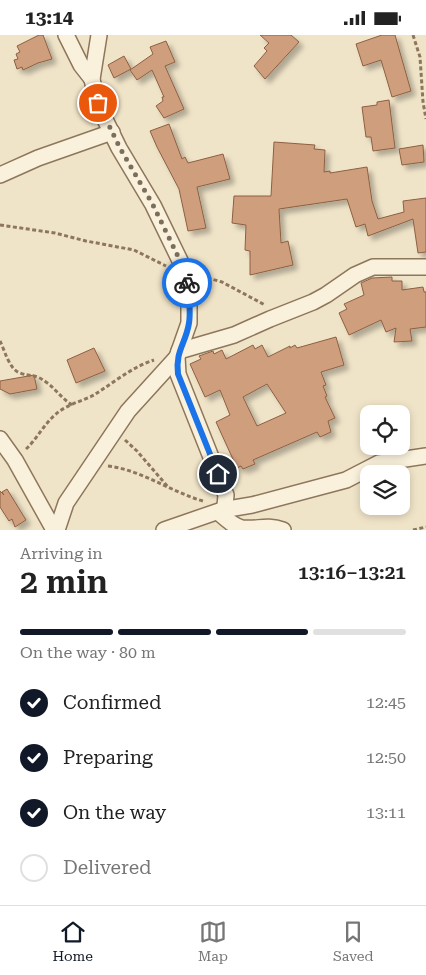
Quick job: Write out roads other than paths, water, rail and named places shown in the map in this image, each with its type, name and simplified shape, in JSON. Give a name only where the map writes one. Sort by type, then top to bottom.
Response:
[{"type":"street","points":[[66,35],[81,65],[92,79],[98,103],[112,132],[153,205],[185,271],[189,297],[189,323],[179,353],[178,374],[224,488],[222,508],[240,528],[269,526],[283,530]]},
{"type":"street","points":[[92,79],[100,35]]},
{"type":"street","points":[[0,175],[38,157],[112,132]]},
{"type":"street","points":[[55,530],[66,503],[115,431],[140,396],[179,353],[234,335],[320,299],[355,275],[373,267],[426,267]]},
{"type":"street","points":[[0,439],[16,460],[55,530]]},
{"type":"street","points":[[164,530],[222,508],[252,505],[346,480],[379,463],[426,456]]}]
